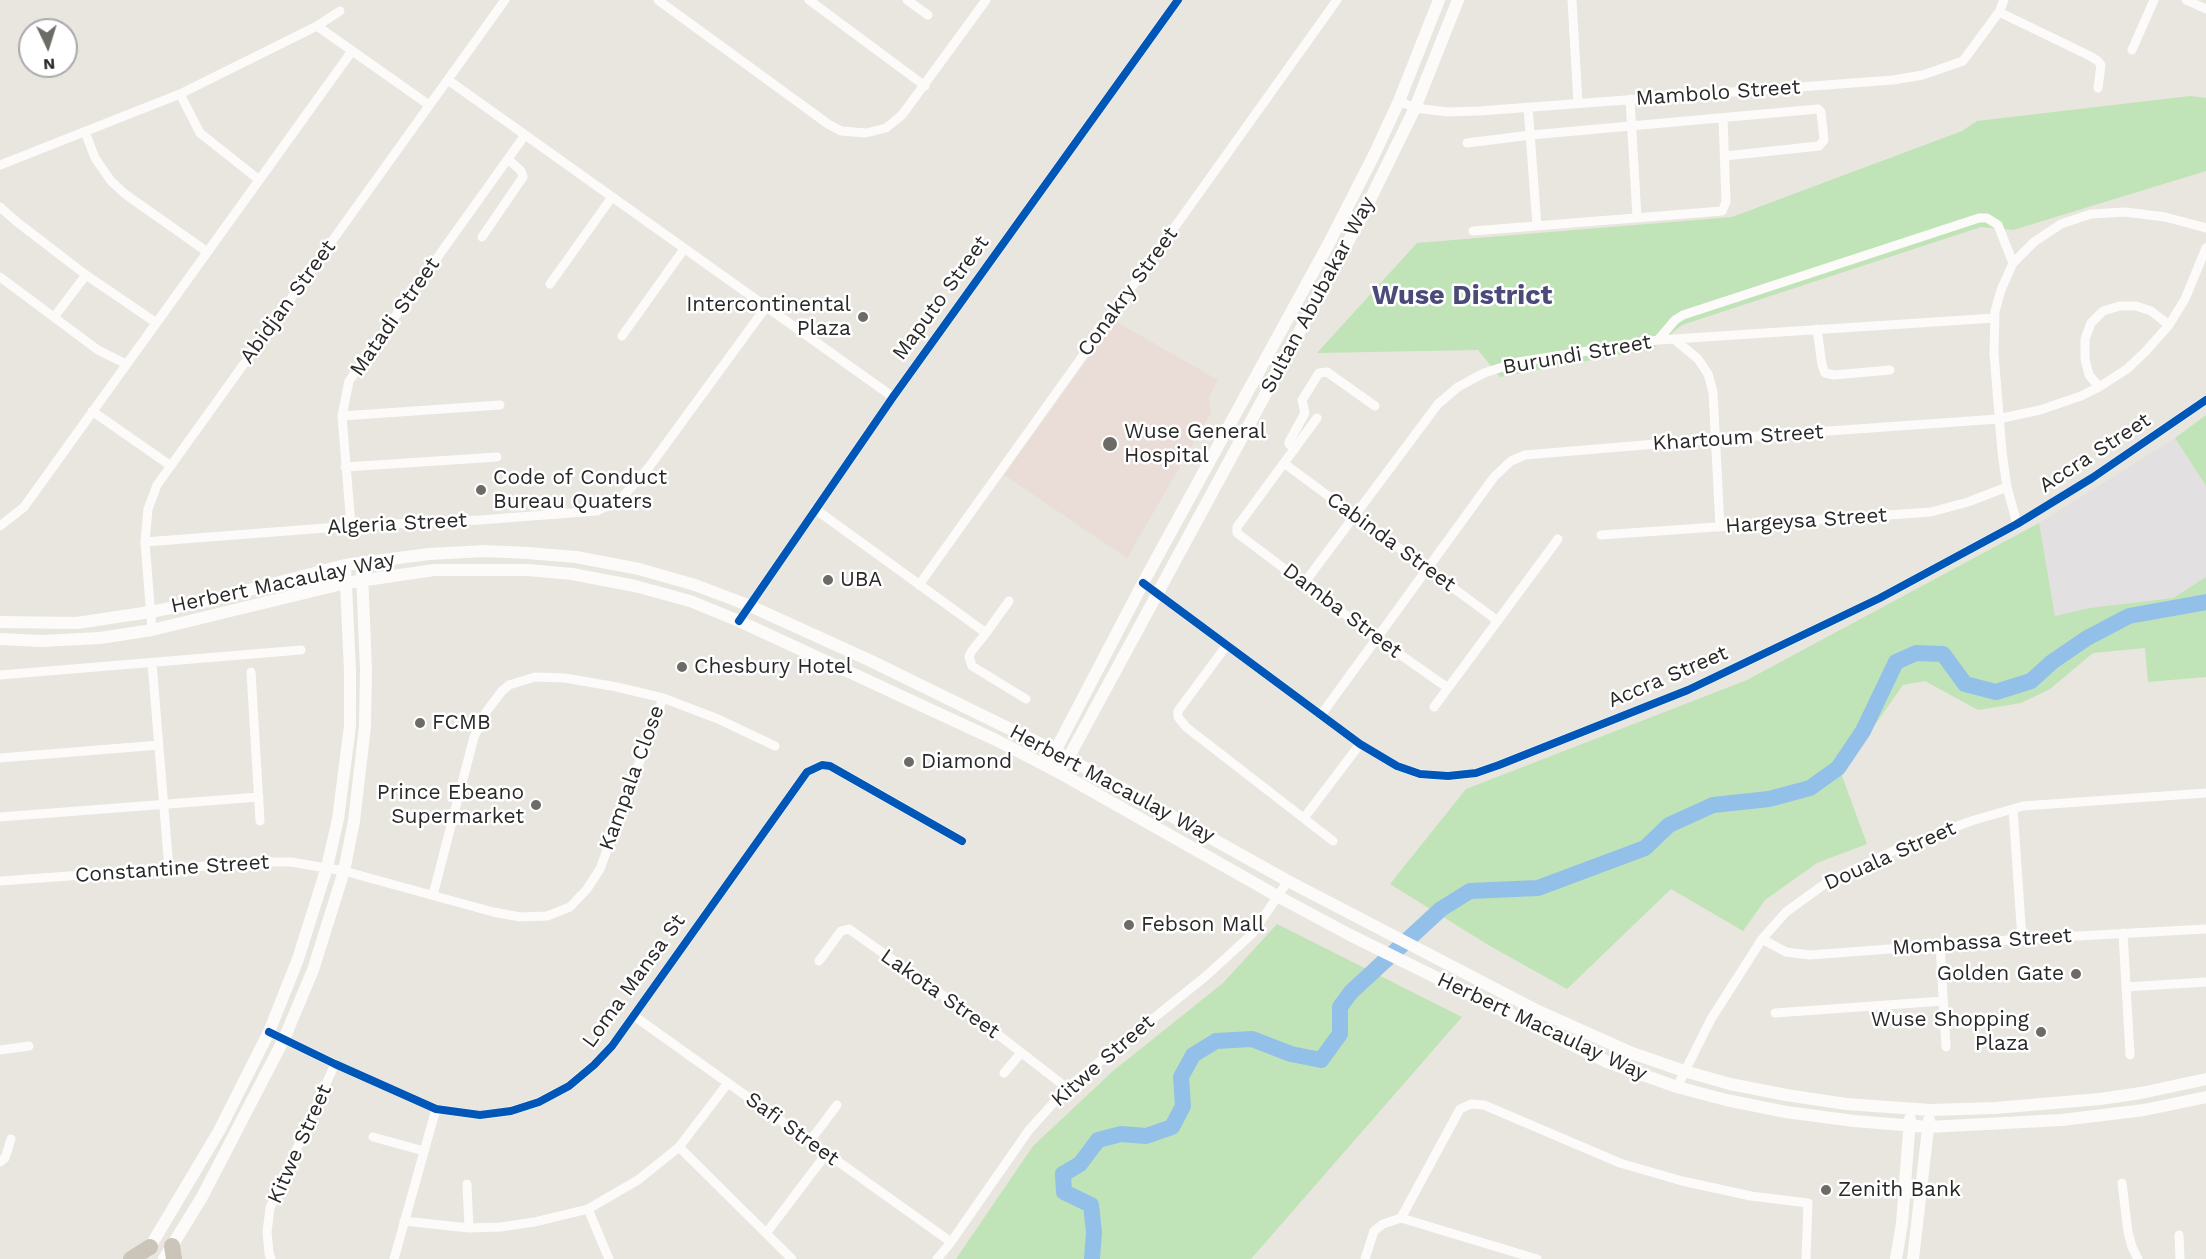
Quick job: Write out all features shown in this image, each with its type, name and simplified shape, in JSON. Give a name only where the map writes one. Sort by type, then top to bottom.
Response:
[{"type":"highway","points":[[131,1259],[146,1253]]},
{"type":"main road","name":"Sultan Abubakar Way","points":[[1047,766],[1374,155],[1439,0]]},
{"type":"main road","name":"Sultan Abubakar Way","points":[[1060,773],[1323,291],[1415,108],[1458,0]]},
{"type":"main road","name":"Herbert Macaulay Way","points":[[0,622],[77,622],[150,612],[207,601],[345,566],[429,554],[484,551],[576,557],[639,569],[695,585],[748,605],[869,660],[1055,751],[1288,881],[1585,1033],[1632,1053],[1684,1071],[1730,1084],[1786,1095],[1846,1104],[1930,1110],[1995,1108],[2090,1100],[2141,1093],[2206,1079]]},
{"type":"main road","points":[[170,1255],[284,1039],[313,970],[344,871],[354,821],[365,726],[366,670],[361,563]]},
{"type":"main road","points":[[146,1253],[219,1131],[269,1032],[298,959],[327,867],[338,819],[350,726],[345,566]]},
{"type":"main road","name":"Herbert Macaulay Way","points":[[0,639],[44,641],[100,638],[152,630],[346,583],[434,570],[528,570],[572,574],[635,586],[679,598],[739,621],[872,681],[1047,766],[1350,935],[1607,1062],[1677,1087],[1725,1100],[1786,1112],[1928,1127],[2062,1120],[2144,1110],[2206,1097]]},
{"type":"main road","points":[[1896,1259],[1902,1223],[1911,1109]]},
{"type":"main road","points":[[1913,1259],[1930,1110]]},
{"type":"street","name":"Abidjan Street","points":[[152,630],[145,542],[148,509],[157,485],[506,0]]},
{"type":"street","points":[[658,0],[783,92],[841,131],[866,133],[886,128],[902,115],[986,0]]},
{"type":"street","points":[[809,0],[925,86]]},
{"type":"street","points":[[907,0],[928,15]]},
{"type":"street","name":"Maputo Street","points":[[739,621],[893,397],[1178,0]]},
{"type":"street","name":"Conakry Street","points":[[919,585],[1337,0]]},
{"type":"street","points":[[1572,0],[1578,103]]},
{"type":"street","name":"Mambolo Street","points":[[1399,100],[1415,108],[1448,112],[1893,80],[1923,75],[1963,61],[2004,0]]},
{"type":"street","points":[[2132,50],[2154,0]]},
{"type":"street","points":[[2186,0],[2206,9]]},
{"type":"street","points":[[0,165],[180,94],[317,26],[339,11]]},
{"type":"street","points":[[1998,12],[2098,61],[2101,65],[2098,88]]},
{"type":"street","points":[[317,26],[429,105]]},
{"type":"street","points":[[0,526],[24,507],[352,51]]},
{"type":"street","points":[[448,80],[893,397]]},
{"type":"street","points":[[180,94],[200,133],[258,179]]},
{"type":"street","points":[[1630,99],[1637,217]]},
{"type":"street","points":[[1528,108],[1537,226]]},
{"type":"street","points":[[1467,143],[1818,109],[1823,115],[1824,140],[1819,146],[1725,156]]},
{"type":"street","points":[[1473,231],[1722,211],[1726,202],[1723,118]]},
{"type":"street","points":[[86,132],[95,158],[111,181],[125,194],[206,251]]},
{"type":"street","name":"Matadi Street","points":[[351,526],[342,416],[345,394],[356,370],[525,135]]},
{"type":"street","points":[[482,237],[523,177],[521,171],[508,159]]},
{"type":"street","points":[[550,284],[612,197]]},
{"type":"street","points":[[0,207],[86,275],[155,322]]},
{"type":"street","points":[[2017,524],[2007,487],[1998,419],[1994,354],[1995,318],[2001,290],[2013,263],[2034,242],[2061,224],[2091,214],[2125,212],[2165,217],[2206,228]]},
{"type":"street","points":[[1658,340],[1675,320],[1683,315],[1979,218],[1987,218],[1998,225],[2013,263]]},
{"type":"street","name":"Khartoum Street","points":[[1321,715],[1494,477],[1511,461],[1526,455],[1998,419],[2040,410],[2081,396],[2127,369],[2169,325],[2184,299],[2206,248]]},
{"type":"street","points":[[621,336],[684,249]]},
{"type":"street","points":[[54,317],[86,275]]},
{"type":"street","points":[[0,277],[98,350],[126,364]]},
{"type":"street","points":[[2099,387],[2089,375],[2085,359],[2085,339],[2091,324],[2103,311],[2120,306],[2136,306],[2151,311],[2169,325]]},
{"type":"street","name":"Algeria Street","points":[[145,542],[351,526],[480,520],[597,511],[619,501],[649,467],[766,307]]},
{"type":"street","points":[[1674,339],[1995,318]]},
{"type":"street","points":[[1817,329],[1825,373],[1834,375],[1890,370]]},
{"type":"street","name":"Burundi Street","points":[[1305,582],[1438,404],[1458,387],[1484,373],[1518,362],[1658,340],[1674,339],[1698,358],[1708,374],[1713,392],[1720,527]]},
{"type":"street","points":[[1295,449],[1289,442],[1305,413],[1302,400],[1319,373],[1327,372],[1375,406]]},
{"type":"street","name":"Accra Street","points":[[1143,583],[1360,744],[1397,766],[1420,774],[1448,776],[1476,773],[1725,673],[1880,598],[2017,524],[2092,477],[2206,400]]},
{"type":"street","points":[[342,416],[500,405]]},
{"type":"street","points":[[92,411],[171,466]]},
{"type":"street","points":[[1284,464],[1317,418]]},
{"type":"street","points":[[345,467],[497,457]]},
{"type":"street","name":"Cabinda Street","points":[[1284,464],[1498,621]]},
{"type":"street","name":"Damba Street","points":[[1284,464],[1237,527],[1240,537],[1448,688]]},
{"type":"street","name":"Hargeysa Street","points":[[1601,535],[1931,512],[1968,502],[2007,487]]},
{"type":"street","points":[[815,509],[986,633]]},
{"type":"street","points":[[1434,707],[1558,539]]},
{"type":"street","points":[[1009,601],[969,657],[972,666],[1026,699]]},
{"type":"street","points":[[1227,645],[1178,711],[1178,717],[1186,727],[1333,841]]},
{"type":"street","points":[[0,675],[301,650]]},
{"type":"street","points":[[152,663],[169,869]]},
{"type":"street","points":[[251,672],[260,821]]},
{"type":"street","name":"Kampala Close","points":[[534,677],[565,678],[663,698],[600,869],[587,889],[570,907],[548,916],[520,917],[433,895],[474,737],[486,712],[509,685],[534,677]]},
{"type":"street","points":[[663,698],[718,719],[775,746]]},
{"type":"street","points":[[1305,818],[1360,744]]},
{"type":"street","points":[[0,758],[159,745]]},
{"type":"street","name":"Loma Mansa St","points":[[269,1032],[436,1109],[480,1115],[511,1111],[539,1102],[569,1086],[612,1046],[807,772],[814,767],[830,766],[962,841]]},
{"type":"street","name":"Douala Street","points":[[1677,1087],[1717,1009],[1761,939],[1786,912],[1826,883],[1903,848],[1971,821],[2023,806],[2206,793]]},
{"type":"street","points":[[0,817],[259,797]]},
{"type":"street","points":[[2013,809],[2022,939]]},
{"type":"street","name":"Constantine Street","points":[[0,881],[262,862],[291,862],[327,867],[433,895]]},
{"type":"street","name":"Kitwe Street","points":[[937,1259],[1029,1130],[1066,1088],[1206,976],[1252,934],[1288,881]]},
{"type":"street","name":"Lakota Street","points":[[819,961],[841,931],[849,929],[1066,1088]]},
{"type":"street","name":"Mombassa Street","points":[[1761,939],[1786,952],[1810,955],[1940,944],[2206,929]]},
{"type":"street","points":[[2122,933],[2130,1055]]},
{"type":"street","points":[[1940,944],[1946,1047]]},
{"type":"street","points":[[2126,987],[2206,982]]},
{"type":"street","points":[[1775,1013],[1943,1001]]},
{"type":"street","name":"Safi Street","points":[[634,1016],[951,1242]]},
{"type":"street","points":[[0,1050],[29,1046]]},
{"type":"street","points":[[1004,1073],[1021,1053]]},
{"type":"street","name":"Kitwe Street","points":[[272,1259],[268,1252],[267,1232],[270,1208],[335,1064]]},
{"type":"street","points":[[404,1221],[469,1228],[534,1222],[588,1209],[638,1180],[679,1147],[728,1083]]},
{"type":"street","points":[[1401,1218],[1460,1109],[1472,1104],[1484,1105],[1641,1169],[1682,1181],[1751,1196],[1808,1203],[1806,1259]]},
{"type":"street","points":[[810,1141],[837,1105]]},
{"type":"street","points":[[394,1259],[436,1109]]},
{"type":"street","points":[[373,1137],[424,1151]]},
{"type":"street","points":[[0,1162],[5,1158],[11,1139]]},
{"type":"street","points":[[679,1147],[792,1259]]},
{"type":"street","points":[[766,1232],[827,1154]]},
{"type":"street","points":[[2122,1183],[2128,1232],[2138,1259]]},
{"type":"street","points":[[467,1184],[469,1228]]},
{"type":"street","points":[[588,1209],[609,1259]]},
{"type":"street","points":[[1365,1259],[1374,1231],[1383,1224],[1401,1218],[1537,1259]]},
{"type":"street","points":[[2179,1235],[2180,1259]]},
{"type":"shaded area","name":"Wuse General Hospital","points":[[1115,321],[1218,380],[1209,397],[1211,413],[1127,558],[1004,475]]},
{"type":"shaded area","points":[[2175,438],[2206,486],[2206,577],[2173,598],[2089,608],[2055,616],[2039,523]]},
{"type":"green space","points":[[2190,96],[2206,98],[2206,171],[2013,230],[1981,227],[1682,325],[1652,349],[1500,377],[1478,350],[1317,353],[1417,243],[1732,217],[1962,131],[1977,121]]},
{"type":"green space","points":[[2206,415],[2206,486],[2175,438]]},
{"type":"green space","points":[[2039,523],[2055,616],[2089,608],[2173,598],[2206,577],[2206,677],[2148,682],[2145,648],[2093,653],[2050,689],[2021,703],[1978,710],[1925,681],[1903,685],[1841,773],[1867,844],[1817,863],[1765,900],[1743,931],[1671,889],[1567,989],[1490,946],[1390,884],[1466,789],[1747,680]]},
{"type":"green space","points":[[1277,924],[1462,1017],[1251,1259],[956,1259],[1033,1146],[1113,1071],[1223,983]]},
{"type":"waterway","points":[[1092,1259],[1094,1232],[1091,1205],[1064,1192],[1063,1174],[1080,1164],[1098,1140],[1121,1134],[1146,1136],[1172,1127],[1183,1106],[1181,1077],[1193,1055],[1216,1041],[1252,1039],[1291,1054],[1321,1060],[1340,1034],[1340,1007],[1351,992],[1441,909],[1470,891],[1538,888],[1645,848],[1669,825],[1713,805],[1769,799],[1810,788],[1838,768],[1863,731],[1896,662],[1916,653],[1943,654],[1965,684],[1996,692],[2031,681],[2052,662],[2087,638],[2129,616],[2206,602]]},
{"type":"cycle path","points":[[739,621],[893,397],[1178,0]]},
{"type":"cycle path","points":[[1143,583],[1360,744],[1397,766],[1420,774],[1448,776],[1476,773],[1688,690],[1880,598],[2017,524],[2092,478],[2206,400]]},
{"type":"cycle path","points":[[269,1032],[436,1109],[480,1115],[511,1111],[539,1102],[569,1086],[612,1046],[807,772],[822,765],[830,766],[962,841]]},
{"type":"place","name":"Intercontinental Plaza","points":[[863,317]]},
{"type":"place","name":"Wuse General Hospital","points":[[1110,444]]},
{"type":"place","name":"Code of Conduct Bureau Quaters","points":[[481,490]]},
{"type":"place","name":"UBA","points":[[828,580]]},
{"type":"place","name":"Chesbury Hotel","points":[[682,667]]},
{"type":"place","name":"FCMB","points":[[420,723]]},
{"type":"place","name":"Diamond","points":[[909,762]]},
{"type":"place","name":"Prince Ebeano Supermarket","points":[[536,805]]},
{"type":"place","name":"Febson Mall","points":[[1129,925]]},
{"type":"place","name":"Golden Gate","points":[[2076,974]]},
{"type":"place","name":"Wuse Shopping Plaza","points":[[2041,1032]]},
{"type":"place","name":"Zenith Bank","points":[[1826,1190]]},
{"type":"district","name":"Wuse District","points":[[1462,296]]}]
